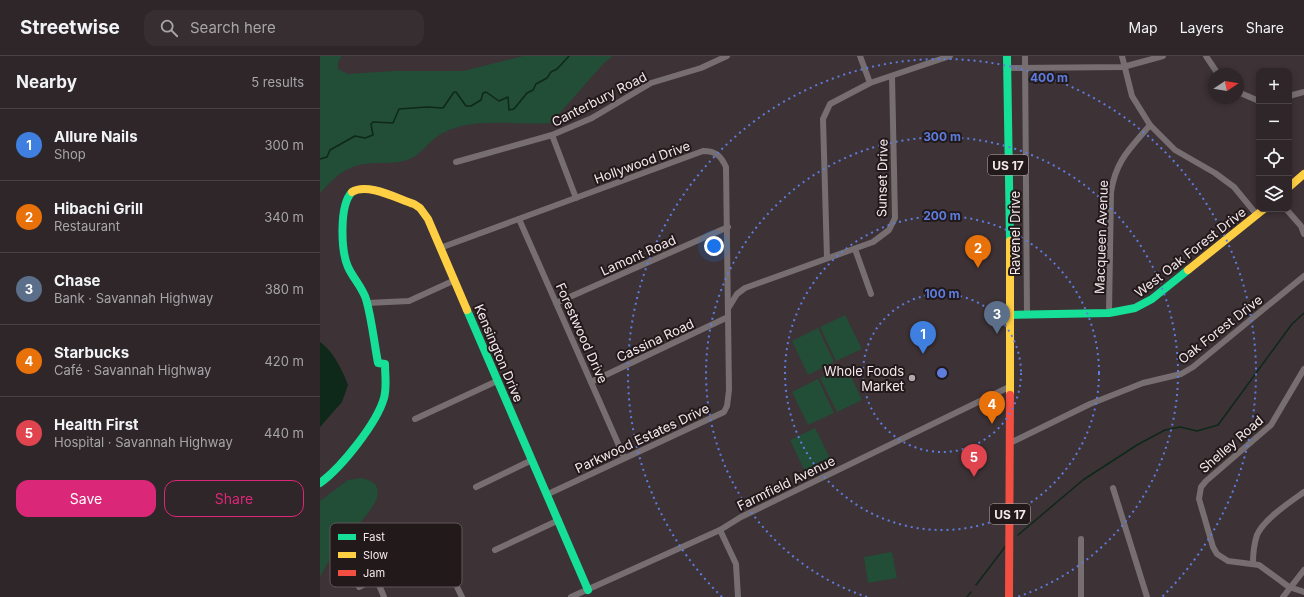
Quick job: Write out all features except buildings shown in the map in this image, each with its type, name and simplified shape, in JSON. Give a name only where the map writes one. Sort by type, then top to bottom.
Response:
[{"type":"main road","name":"US 17","points":[[1008,56],[1010,443],[1009,597]]},
{"type":"main road","points":[[1292,184],[1304,174]]},
{"type":"main road","name":"Kensington Drive","points":[[367,303],[362,287],[346,262],[344,253],[344,207],[347,198],[352,191],[358,189],[370,190],[414,204],[420,208],[428,219],[497,381],[548,494],[588,590]]},
{"type":"main road","name":"West Oak Forest Drive","points":[[1009,314],[1109,313],[1135,308],[1152,299],[1261,212]]},
{"type":"main road","points":[[320,483],[330,478],[347,456],[367,429],[384,397],[385,364],[378,363],[367,303]]},
{"type":"street","name":"Canterbury Road","points":[[456,162],[552,135],[592,118],[651,83],[713,59],[727,56]]},
{"type":"street","points":[[860,56],[870,83]]},
{"type":"street","points":[[827,258],[823,119],[830,104],[870,83],[950,56]]},
{"type":"street","name":"Ravenel Drive","points":[[1025,56],[1026,314]]},
{"type":"street","points":[[1122,56],[1123,67],[1132,96],[1150,125],[1175,150],[1215,174],[1256,208]]},
{"type":"street","points":[[1008,68],[1123,67],[1162,56]]},
{"type":"street","points":[[1206,56],[1214,68]]},
{"type":"street","name":"Sunset Drive","points":[[728,309],[737,294],[745,288],[778,275],[855,249],[880,238],[889,230],[895,218],[892,76]]},
{"type":"street","points":[[1292,95],[1304,92]]},
{"type":"street","points":[[1244,95],[1256,100]]},
{"type":"street","name":"Macqueen Avenue","points":[[1109,313],[1111,192],[1113,177],[1119,162],[1150,125]]},
{"type":"street","points":[[552,135],[576,198]]},
{"type":"street","name":"Hollywood Drive","points":[[440,248],[703,151],[709,151],[721,156],[726,167],[728,317]]},
{"type":"street","points":[[1289,212],[1301,226],[1304,234]]},
{"type":"street","name":"Forestwood Drive","points":[[519,219],[624,457]]},
{"type":"street","name":"Lamont Road","points":[[556,303],[728,227]]},
{"type":"street","points":[[855,249],[872,294]]},
{"type":"street","name":"Oak Forest Drive","points":[[1010,443],[1090,404],[1143,383],[1174,376],[1193,367],[1304,276]]},
{"type":"street","points":[[367,303],[409,301],[454,280]]},
{"type":"street","name":"Cassina Road","points":[[591,382],[728,317]]},
{"type":"street","name":"Parkwood Estates Drive","points":[[548,494],[624,457],[724,412],[727,406],[729,390],[728,317]]},
{"type":"street","name":"Shelley Road","points":[[1304,369],[1271,425],[1206,480],[1200,492],[1199,499],[1213,547],[1217,554],[1228,561],[1253,563],[1265,569],[1289,587],[1304,592]]},
{"type":"street","points":[[415,419],[497,381]]},
{"type":"street","name":"Farmfield Avenue","points":[[571,597],[720,530],[741,517],[1009,387]]},
{"type":"street","points":[[476,487],[532,460]]},
{"type":"street","points":[[1113,488],[1147,597]]},
{"type":"street","points":[[1253,563],[1255,542],[1260,530],[1276,514],[1304,492]]},
{"type":"street","points":[[495,550],[559,520]]},
{"type":"street","points":[[720,530],[736,564],[738,597]]},
{"type":"street","points":[[1081,539],[1081,597]]},
{"type":"street","points":[[1283,597],[1289,587],[1304,570]]},
{"type":"street","points":[[380,587],[384,597]]},
{"type":"street","points":[[457,587],[462,597]]},
{"type":"shaded area","points":[[320,56],[342,56],[338,62],[338,69],[348,74],[393,71],[463,71],[523,56],[613,56],[605,62],[551,123],[482,123],[455,128],[438,136],[418,154],[410,159],[395,162],[369,163],[346,170],[333,179],[320,193]]},
{"type":"shaded area","points":[[845,315],[862,349],[836,361],[820,327]]},
{"type":"shaded area","points":[[818,328],[834,362],[808,375],[792,341]]},
{"type":"shaded area","points":[[320,342],[333,356],[348,385],[342,402],[320,427]]},
{"type":"shaded area","points":[[846,366],[862,400],[837,412],[820,378]]},
{"type":"shaded area","points":[[818,379],[834,413],[808,425],[792,392]]},
{"type":"shaded area","points":[[815,428],[832,462],[806,474],[790,440]]},
{"type":"shaded area","points":[[361,478],[373,482],[378,489],[377,498],[360,523],[330,523],[330,560],[320,577],[320,501],[348,480]]},
{"type":"shaded area","points":[[892,552],[897,578],[868,583],[864,557]]},
{"type":"waterway","points":[[320,159],[327,157],[330,150],[355,136],[365,138],[373,135],[371,124],[373,122],[393,123],[399,109],[427,107],[443,108],[454,92],[456,92],[466,106],[471,106],[481,100],[483,93],[486,92],[499,101],[508,97],[509,110],[514,109],[527,93],[533,90],[536,84],[547,78],[551,72],[557,69],[569,56]]},
{"type":"waterway","points":[[1018,535],[1083,480],[1137,445],[1165,430],[1180,427],[1197,431],[1218,425],[1292,324],[1304,313]]},
{"type":"waterway","points":[[976,585],[1005,547]]},
{"type":"waterway","points":[[967,597],[971,592]]},
{"type":"traffic: fast","points":[[1007,56],[1010,241]]},
{"type":"traffic: fast","points":[[320,483],[348,456],[374,420],[384,398],[386,381],[385,364],[378,363],[366,299],[348,267],[344,250],[342,228],[343,217],[348,198],[352,192]]},
{"type":"traffic: fast","points":[[1009,315],[1109,313],[1135,308],[1152,299],[1188,270]]},
{"type":"traffic: fast","points":[[467,310],[588,590]]},
{"type":"traffic: slow","points":[[1292,184],[1304,174]]},
{"type":"traffic: slow","points":[[352,192],[358,189],[383,192],[414,204],[420,208],[428,219],[467,310]]},
{"type":"traffic: slow","points":[[1188,270],[1260,212]]},
{"type":"traffic: slow","points":[[1010,241],[1010,395]]},
{"type":"traffic: jam","points":[[1009,597],[1010,395]]},
{"type":"place","name":"Hibachi Grill","points":[[978,268]]},
{"type":"place","name":"Chase","points":[[997,334]]},
{"type":"place","name":"Allure Nails","points":[[923,354]]},
{"type":"place","name":"Whole Foods Market","points":[[912,378]]},
{"type":"place","name":"Starbucks","points":[[992,424]]},
{"type":"place","name":"Health First","points":[[974,477]]}]
